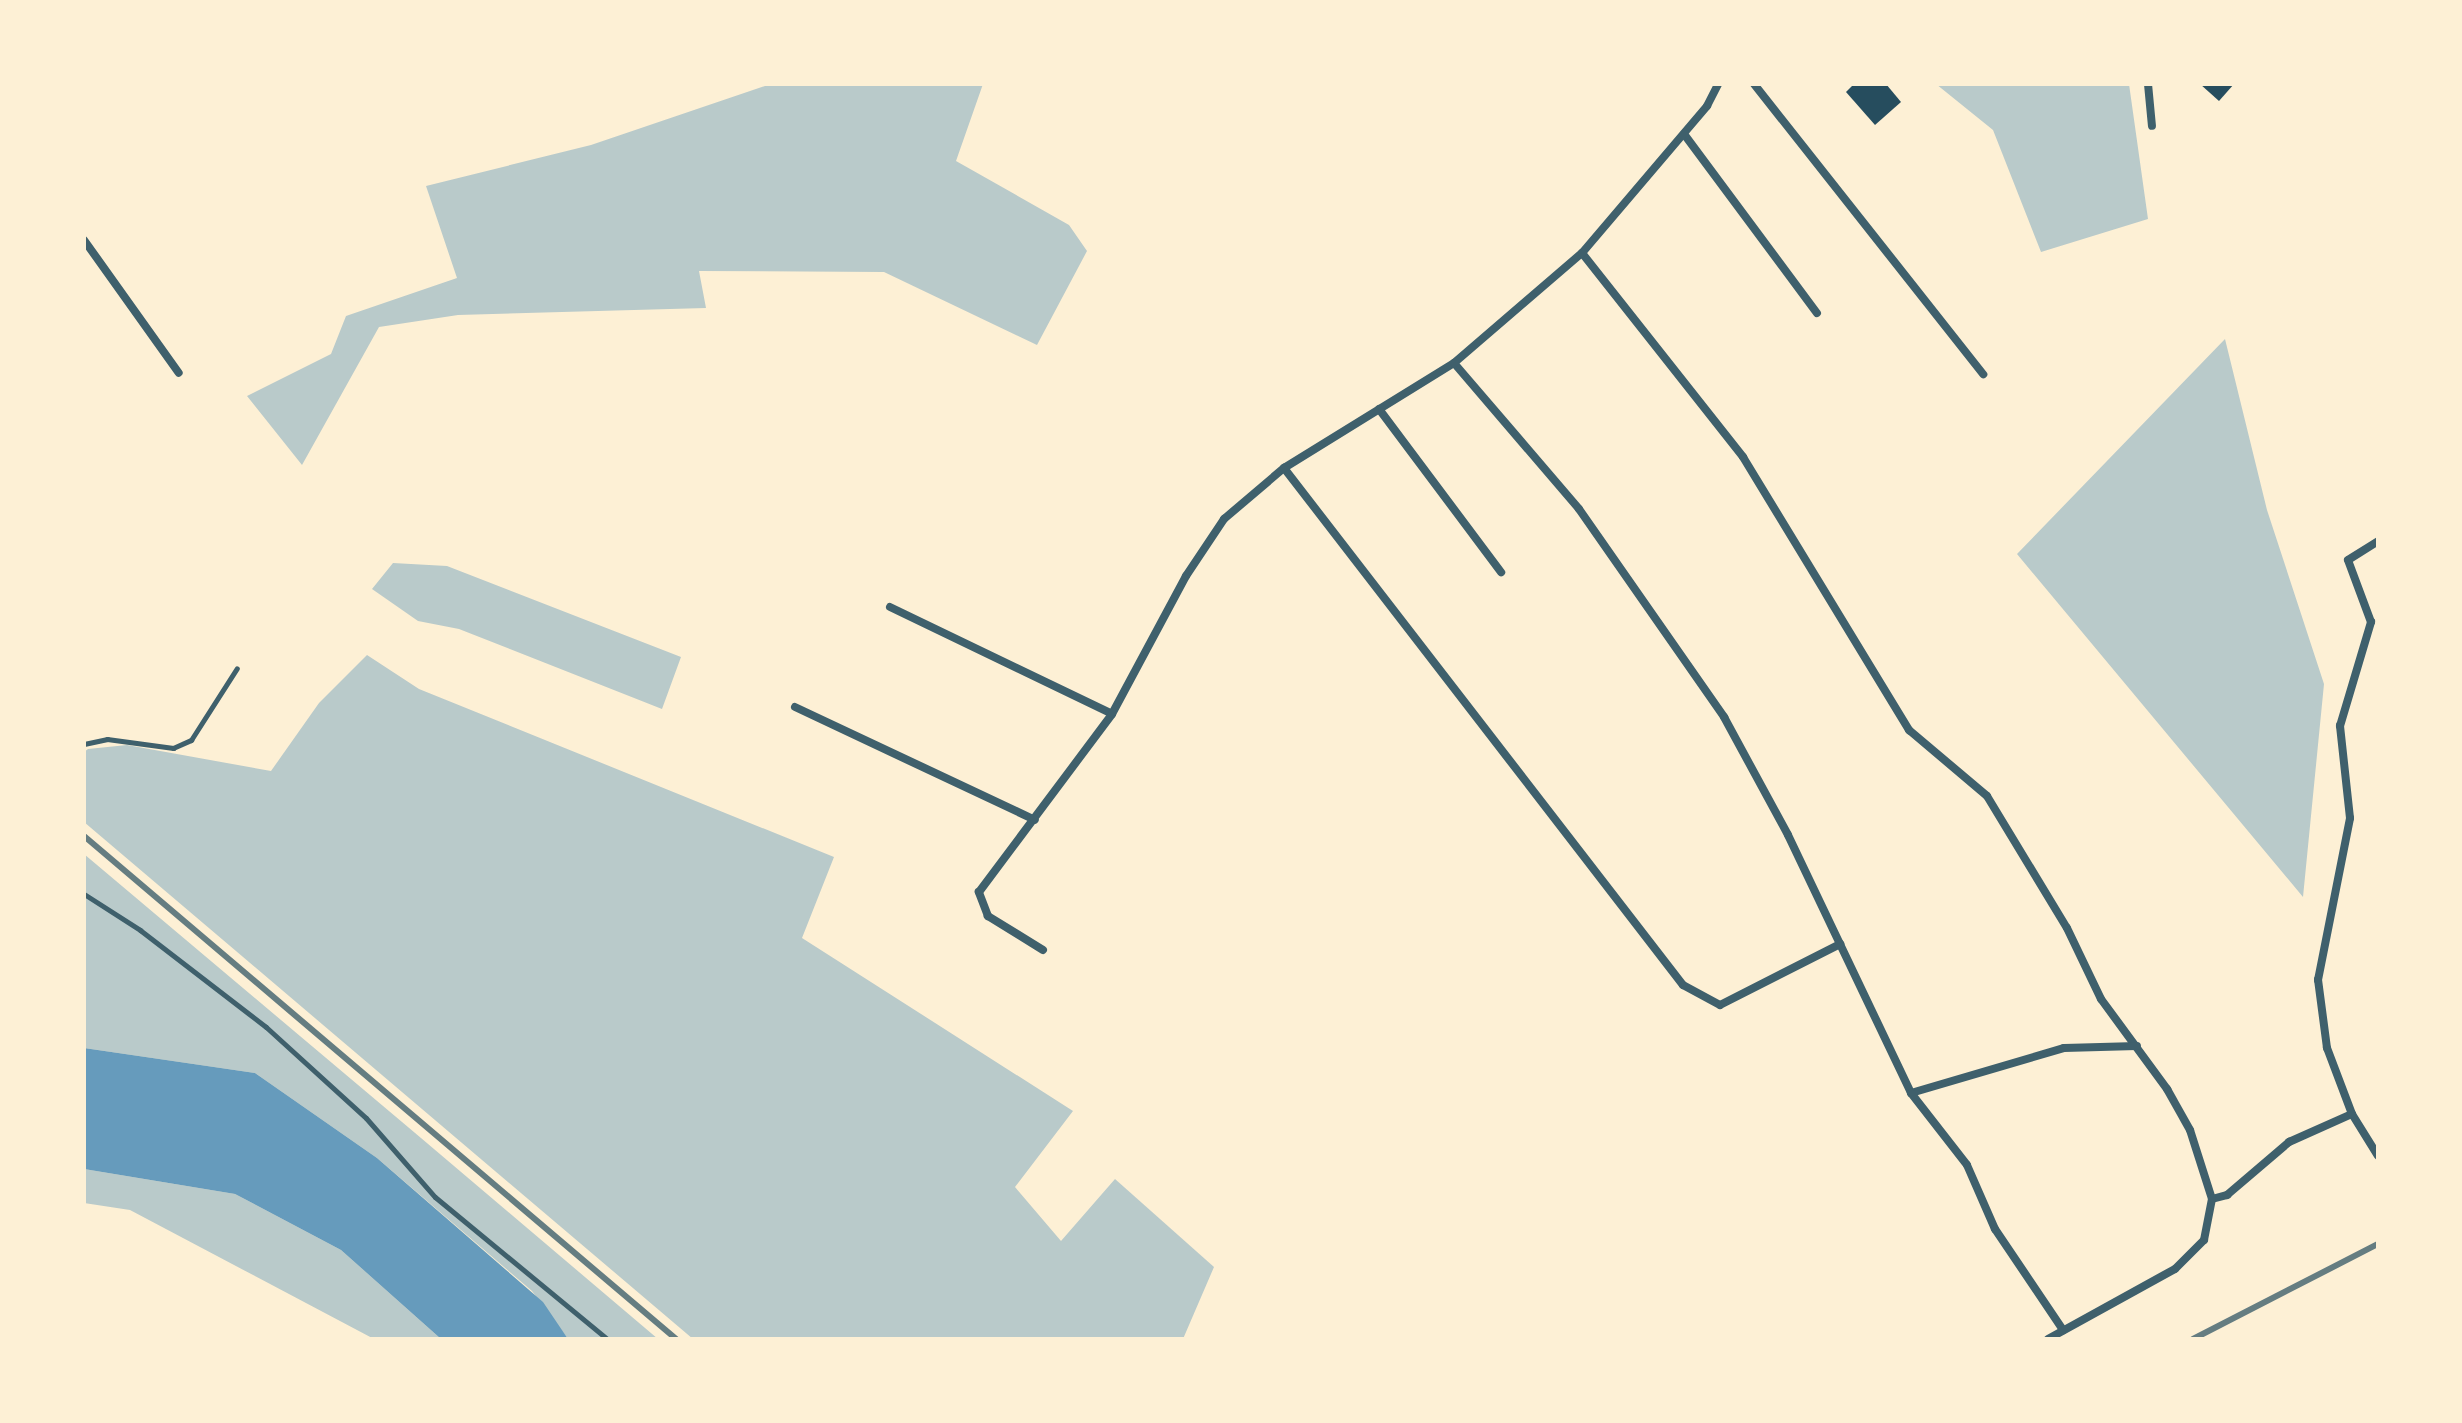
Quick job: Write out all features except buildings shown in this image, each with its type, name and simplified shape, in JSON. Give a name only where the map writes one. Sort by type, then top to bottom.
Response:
[{"type":"street","points":[[1043,950],[988,916],[979,892],[1112,714],[1186,576],[1224,519],[1284,468],[1454,363],[1582,253],[1684,134],[1718,84]]},
{"type":"street","points":[[1754,84],[1983,374]]},
{"type":"street","points":[[2148,84],[2152,126]]},
{"type":"street","points":[[1684,134],[1817,313]]},
{"type":"street","points":[[84,240],[179,373]]},
{"type":"street","points":[[1582,253],[1743,457],[1909,730],[1987,796],[2067,928],[2101,999],[2137,1046],[2190,1130],[2212,1199],[2204,1240],[2175,1269],[2048,1339]]},
{"type":"street","points":[[1454,363],[1579,509],[1724,717],[1840,944],[1911,1093],[1967,1165],[1995,1229],[2063,1330]]},
{"type":"street","points":[[1379,409],[1501,572]]},
{"type":"street","points":[[1284,468],[1683,985],[1720,1005],[1840,944]]},
{"type":"street","points":[[2378,541],[2348,560],[2371,622],[2340,726],[2350,818],[2318,980],[2327,1048],[2352,1114],[2378,1156]]},
{"type":"street","points":[[890,607],[1112,714]]},
{"type":"street","points":[[795,707],[1035,820]]},
{"type":"street","points":[[1911,1093],[2064,1048],[2137,1046]]},
{"type":"street","points":[[2212,1199],[2227,1195],[2289,1142],[2352,1114]]},
{"type":"lane","points":[[84,744],[107,739],[173,748],[191,740],[237,668]]},
{"type":"lane","points":[[84,894],[140,930],[266,1027],[366,1118],[435,1197],[607,1339]]},
{"type":"shaded area","points":[[771,84],[983,84],[956,161],[1069,225],[1087,251],[1037,345],[884,272],[699,271],[706,308],[458,315],[379,327],[302,465],[247,396],[331,354],[346,316],[457,278],[426,186],[591,145]]},
{"type":"shaded area","points":[[1936,84],[2129,84],[2148,219],[2041,252],[1993,130]]},
{"type":"shaded area","points":[[2225,339],[2267,510],[2324,684],[2303,897],[2017,554]]},
{"type":"shaded area","points":[[393,563],[447,566],[681,657],[662,709],[459,629],[418,621],[372,589]]},
{"type":"shaded area","points":[[367,655],[419,689],[834,857],[802,938],[1073,1111],[1015,1187],[1061,1241],[1115,1179],[1214,1267],[1183,1339],[693,1339],[84,822],[84,752],[88,749],[127,745],[271,771],[319,703]]},
{"type":"shaded area","points":[[84,854],[658,1339],[568,1339],[532,1291],[377,1158],[255,1073],[84,1048]]},
{"type":"shaded area","points":[[84,1169],[235,1194],[341,1250],[441,1339],[374,1339],[130,1210],[84,1203]]},
{"type":"water","points":[[84,1048],[255,1073],[377,1158],[543,1302],[568,1339],[441,1339],[341,1250],[235,1194],[84,1169]]},
{"type":"railway","points":[[84,836],[676,1339]]},
{"type":"railway","points":[[2193,1339],[2378,1244]]}]
